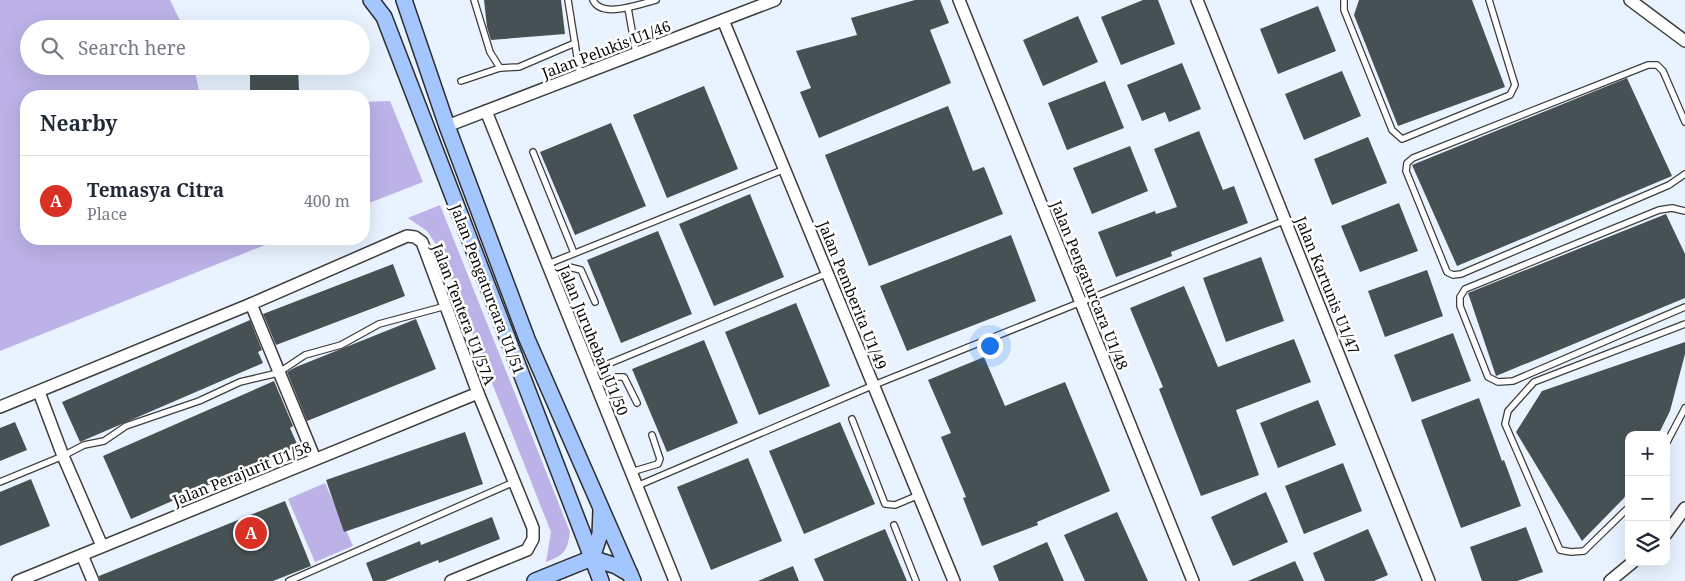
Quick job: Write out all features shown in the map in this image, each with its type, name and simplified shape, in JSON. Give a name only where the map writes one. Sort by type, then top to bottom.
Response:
[{"type":"main road","name":"Jalan Pengaturcara U1/51","points":[[371,0],[384,17],[601,580]]},
{"type":"main road","name":"Jalan Pengaturcara U1/51","points":[[404,0],[447,126],[527,339],[631,578]]},
{"type":"main road","points":[[592,558],[600,534],[601,506]]},
{"type":"main road","points":[[575,565],[582,553],[585,540]]},
{"type":"main road","points":[[535,581],[592,558],[616,566],[631,578]]},
{"type":"main road","points":[[575,565],[601,580]]},
{"type":"street","name":"Jalan Pelukis U1/46","points":[[447,126],[775,0]]},
{"type":"street","name":"Jalan Pengaturcara U1/48","points":[[959,0],[1192,581]]},
{"type":"street","name":"Jalan Kartunis U1/47","points":[[1197,0],[1429,581]]},
{"type":"street","points":[[1630,0],[1685,41]]},
{"type":"street","name":"Jalan Pemberita U1/49","points":[[723,20],[954,581]]},
{"type":"street","name":"Jalan Juruhebah U1/50","points":[[486,111],[675,581]]},
{"type":"street","name":"Jalan Tentera U1/57A","points":[[0,407],[251,304],[407,236],[415,236],[422,242],[478,393],[533,528],[533,539],[527,550],[451,581]]},
{"type":"street","points":[[251,304],[315,459]]},
{"type":"street","points":[[39,392],[63,456],[102,546]]},
{"type":"street","name":"Jalan Perajurit U1/58","points":[[18,581],[478,393]]},
{"type":"street","points":[[1670,529],[1685,508]]},
{"type":"street","points":[[82,555],[93,581]]},
{"type":"street","points":[[1610,581],[1628,566]]},
{"type":"lane","points":[[474,0],[490,52],[500,68]]},
{"type":"lane","points":[[568,0],[580,75]]},
{"type":"lane","points":[[593,0],[595,5],[603,10],[628,8],[656,0]]},
{"type":"lane","points":[[1344,0],[1344,10],[1392,130],[1402,139],[1510,95],[1515,85],[1489,0]]},
{"type":"lane","points":[[628,8],[636,53]]},
{"type":"lane","points":[[461,81],[500,68],[519,67],[575,44]]},
{"type":"lane","points":[[1685,122],[1663,71],[1657,65],[1648,65],[1413,158],[1407,163],[1406,171],[1447,272],[1453,275],[1461,274],[1669,185],[1685,174]]},
{"type":"lane","points":[[533,152],[574,253]]},
{"type":"lane","points":[[550,270],[574,253],[784,169]]},
{"type":"lane","points":[[1685,211],[1672,208],[1659,210],[1465,289],[1460,297],[1460,306],[1488,377],[1498,382],[1513,381],[1685,307]]},
{"type":"lane","points":[[637,486],[874,385],[1286,220]]},
{"type":"lane","points":[[550,270],[570,268],[581,270],[595,302]]},
{"type":"lane","points":[[591,371],[828,273]]},
{"type":"lane","points":[[0,482],[63,456],[84,445],[104,440],[126,426],[190,405],[226,387],[278,373],[305,355],[342,345],[379,324],[446,306]]},
{"type":"lane","points":[[1625,510],[1584,552],[1560,550],[1505,424],[1508,411],[1534,382],[1685,324]]},
{"type":"lane","points":[[596,385],[615,377],[624,377],[637,403]]},
{"type":"lane","points":[[1670,436],[1685,408]]},
{"type":"lane","points":[[852,419],[885,504],[895,505],[919,495]]},
{"type":"lane","points":[[631,472],[658,464],[660,459],[652,435]]},
{"type":"lane","points":[[289,581],[514,482]]},
{"type":"lane","points":[[894,525],[916,581]]},
{"type":"shaded area","points":[[0,0],[170,0],[180,20],[20,20],[20,75],[196,75],[199,90],[20,90],[20,245],[265,245],[0,351]]},
{"type":"shaded area","points":[[390,101],[423,182],[370,203],[370,102]]},
{"type":"shaded area","points":[[440,205],[570,532],[568,544],[564,552],[546,562],[551,532],[439,249],[427,231],[408,218]]},
{"type":"shaded area","points":[[325,483],[353,546],[315,562],[288,499]]},
{"type":"building","points":[[484,0],[561,0],[565,34],[491,40],[487,27]]},
{"type":"building","points":[[915,0],[940,0],[949,23],[930,30],[951,83],[819,138],[800,92],[811,88],[796,51],[857,35],[851,18]]},
{"type":"building","points":[[1143,0],[1158,0],[1175,44],[1121,65],[1101,17]]},
{"type":"building","points":[[1359,0],[1472,0],[1505,87],[1398,126],[1354,15]]},
{"type":"building","points":[[1318,6],[1336,51],[1278,74],[1260,29]]},
{"type":"building","points":[[1078,16],[1098,62],[1043,86],[1023,40]]},
{"type":"building","points":[[1182,63],[1201,109],[1169,122],[1165,112],[1142,121],[1127,85]]},
{"type":"building","points":[[1342,71],[1361,116],[1304,140],[1285,94]]},
{"type":"building","points":[[250,75],[298,75],[299,90],[250,90]]},
{"type":"building","points":[[1627,78],[1672,176],[1457,266],[1412,165]]},
{"type":"building","points":[[1105,81],[1124,128],[1067,150],[1048,103]]},
{"type":"building","points":[[704,86],[738,169],[667,198],[633,115]]},
{"type":"building","points":[[948,106],[973,171],[984,167],[1003,214],[869,266],[825,155]]},
{"type":"building","points":[[611,123],[646,206],[575,235],[540,152]]},
{"type":"building","points":[[1199,131],[1223,190],[1234,186],[1248,223],[1171,252],[1172,256],[1116,277],[1098,232],[1155,211],[1156,214],[1177,207],[1154,149]]},
{"type":"building","points":[[1368,137],[1387,183],[1332,205],[1314,159]]},
{"type":"building","points":[[1130,146],[1148,191],[1092,214],[1073,168]]},
{"type":"building","points":[[750,194],[784,277],[714,306],[679,224]]},
{"type":"building","points":[[1399,203],[1418,251],[1360,272],[1341,226]]},
{"type":"building","points":[[1666,214],[1685,254],[1685,298],[1496,376],[1468,293]]},
{"type":"building","points":[[658,231],[692,314],[621,343],[587,260]]},
{"type":"building","points":[[1011,235],[1036,301],[907,351],[880,286]]},
{"type":"building","points":[[1261,257],[1284,321],[1226,342],[1203,278]]},
{"type":"building","points":[[393,264],[405,296],[276,345],[263,314]]},
{"type":"building","points":[[1427,270],[1443,316],[1385,337],[1368,291]]},
{"type":"building","points":[[1184,286],[1218,367],[1294,339],[1311,382],[1236,410],[1259,475],[1201,496],[1159,389],[1163,387],[1130,308]]},
{"type":"building","points":[[796,303],[830,386],[759,415],[725,332]]},
{"type":"building","points":[[416,319],[436,369],[307,421],[287,372]]},
{"type":"building","points":[[250,320],[262,350],[258,352],[263,363],[80,442],[62,402]]},
{"type":"building","points":[[1453,333],[1471,381],[1412,402],[1394,355]]},
{"type":"building","points":[[704,340],[738,423],[667,452],[632,369]]},
{"type":"building","points":[[1685,342],[1685,354],[1670,411],[1660,431],[1625,431],[1625,496],[1582,541],[1516,432],[1542,391]]},
{"type":"building","points":[[984,357],[1005,406],[1065,382],[1110,491],[1037,522],[1038,525],[982,546],[963,498],[966,497],[941,437],[951,433],[928,380]]},
{"type":"building","points":[[274,381],[293,426],[290,428],[298,446],[131,519],[103,456]]},
{"type":"building","points":[[1479,398],[1521,506],[1461,528],[1421,420]]},
{"type":"building","points":[[1318,400],[1336,445],[1278,468],[1260,423]]},
{"type":"building","points":[[15,422],[27,450],[0,461],[0,428]]},
{"type":"building","points":[[840,422],[875,504],[804,534],[769,451]]},
{"type":"building","points":[[465,432],[483,484],[344,532],[326,480]]},
{"type":"building","points":[[748,458],[782,541],[711,570],[677,487]]},
{"type":"building","points":[[1343,463],[1362,511],[1304,534],[1285,486]]},
{"type":"building","points":[[31,479],[50,526],[0,546],[0,492]]},
{"type":"building","points":[[1266,492],[1288,542],[1233,566],[1211,517]]},
{"type":"building","points":[[285,501],[311,566],[273,581],[100,581],[99,576]]},
{"type":"building","points":[[1117,512],[1148,581],[1085,581],[1064,535]]},
{"type":"building","points":[[492,517],[500,539],[439,563],[438,560],[385,581],[373,581],[366,563],[420,541],[421,545]]},
{"type":"building","points":[[1526,527],[1543,572],[1517,581],[1482,581],[1470,547]]},
{"type":"building","points":[[885,529],[907,581],[824,581],[814,559]]},
{"type":"building","points":[[1368,529],[1388,575],[1374,581],[1325,581],[1313,553]]},
{"type":"building","points":[[1047,542],[1064,581],[999,581],[993,566]]},
{"type":"building","points":[[1295,561],[1304,581],[1248,581]]},
{"type":"building","points":[[793,566],[799,581],[758,581]]},
{"type":"place","name":"Temasya Citra","points":[[251,533]]}]
